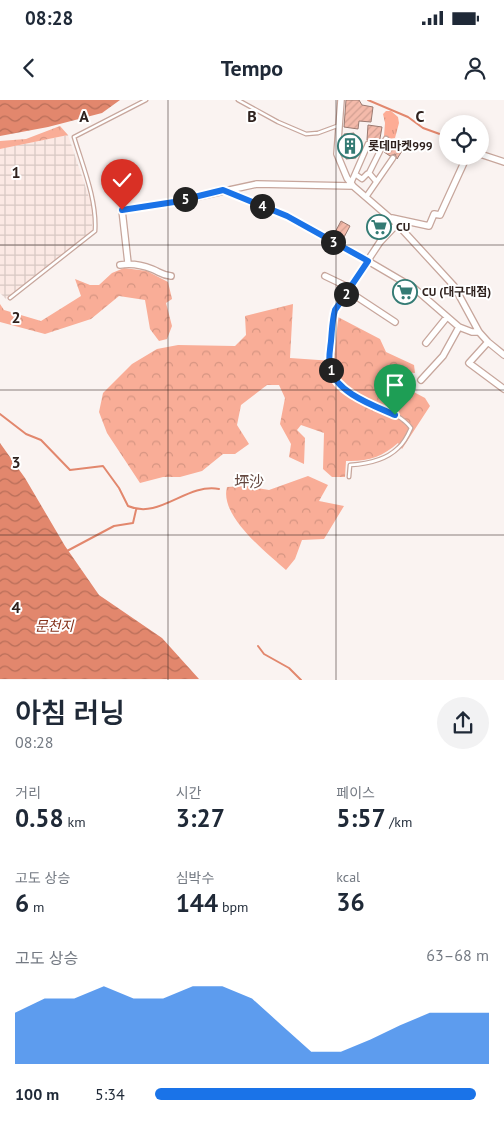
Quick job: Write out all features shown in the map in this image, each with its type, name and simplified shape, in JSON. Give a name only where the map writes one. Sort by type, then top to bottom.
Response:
[{"type":"street","points":[[341,100],[337,154],[352,185],[390,217],[454,286],[479,332],[488,342],[504,354]]},
{"type":"street","points":[[355,174],[362,179],[369,173],[386,139]]},
{"type":"street","points":[[352,185],[368,144]]},
{"type":"street","points":[[391,157],[365,197],[375,180],[391,157]]},
{"type":"street","points":[[489,157],[504,162]]},
{"type":"street","points":[[390,217],[429,226],[434,214],[440,215],[462,165]]},
{"type":"street","points":[[369,173],[375,180]]},
{"type":"street","points":[[128,263],[122,210],[174,202],[257,184],[352,185]]},
{"type":"street","points":[[223,190],[287,216],[414,288],[459,327],[472,332],[479,332]]},
{"type":"street","points":[[330,362],[335,310],[380,242],[397,224]]},
{"type":"street","points":[[120,264],[128,263],[154,269],[162,275],[171,276]]},
{"type":"street","points":[[326,276],[349,289],[395,322]]},
{"type":"street","points":[[426,343],[447,317]]},
{"type":"street","points":[[421,380],[443,356],[459,327]]},
{"type":"street","points":[[488,342],[469,363],[504,388]]},
{"type":"lane","points":[[10,298],[95,231],[93,204],[74,137],[146,100]]},
{"type":"lane","points":[[238,100],[278,122],[306,134],[318,133],[338,126]]},
{"type":"lane","points":[[330,362],[331,371],[347,390],[370,404],[405,420],[411,428],[398,449],[374,461],[350,466],[349,477]]},
{"type":"shaded area","points":[[68,135],[92,206],[92,231],[6,299],[0,293],[0,149]]},
{"type":"green space","points":[[386,111],[391,111],[398,117],[399,123],[395,138],[387,139],[384,136],[385,123],[383,114]]},
{"type":"green space","points":[[60,126],[68,135],[0,149],[0,141],[26,139]]},
{"type":"green space","points":[[124,268],[147,271],[168,282],[172,299],[166,303],[172,326],[167,339],[159,341],[150,329],[145,300],[119,296],[91,319],[45,334],[0,322],[0,304],[4,310],[41,321],[81,296],[75,279],[90,285],[99,285],[112,273]]},
{"type":"green space","points":[[293,304],[290,358],[333,361],[336,316],[380,339],[386,352],[414,365],[415,373],[403,372],[401,381],[410,390],[425,398],[430,406],[402,449],[398,443],[374,458],[361,461],[346,461],[345,477],[332,477],[323,469],[324,433],[301,425],[297,430],[305,438],[304,464],[289,457],[291,444],[280,424],[285,398],[279,385],[267,385],[241,405],[237,425],[249,444],[235,454],[223,454],[202,471],[180,477],[163,477],[140,483],[107,433],[99,412],[103,393],[132,364],[157,349],[178,345],[235,346],[246,335],[245,316]]},
{"type":"green space","points":[[308,476],[328,485],[319,501],[344,506],[324,539],[302,540],[295,559],[286,570],[257,544],[237,522],[226,498],[227,487],[246,486],[269,490]]},
{"type":"water","points":[[0,100],[120,100],[102,113],[48,127],[0,136]]},
{"type":"water","name":"문천지","points":[[0,443],[25,478],[65,546],[99,595],[162,638],[199,679],[0,679]]},
{"type":"building","points":[[346,100],[359,100],[362,105],[373,107],[371,122],[359,121],[358,129],[344,127]]},
{"type":"building","points":[[368,125],[382,127],[379,144],[367,140]]},
{"type":"building","name":"롯데마켓999","points":[[354,133],[356,158],[346,159],[344,134]]},
{"type":"building","points":[[391,140],[405,146],[397,159],[395,154],[390,156],[384,152]]},
{"type":"building","points":[[374,218],[385,224],[381,233],[369,227]]},
{"type":"building","points":[[341,221],[350,226],[342,241],[333,236]]},
{"type":"waterway","points":[[368,100],[408,117],[423,128],[439,134]]},
{"type":"waterway","points":[[0,414],[26,434],[41,440],[70,470],[103,466],[119,488],[128,506],[140,509],[151,508],[195,491],[219,489]]},
{"type":"waterway","points":[[67,551],[114,526],[133,523],[136,510]]},
{"type":"waterway","points":[[258,646],[264,654],[289,668],[301,680]]},
{"type":"place","name":"롯데마켓999","points":[[350,146]]},
{"type":"place","name":"CU","points":[[379,227]]},
{"type":"place","name":"CU (대구대점)","points":[[405,292]]},
{"type":"district","name":"坪沙","points":[[249,482]]},
{"type":"route","points":[[122,210],[174,202],[223,190],[287,216],[368,261],[335,310],[330,362],[331,371],[347,390],[357,398],[395,415]]}]
